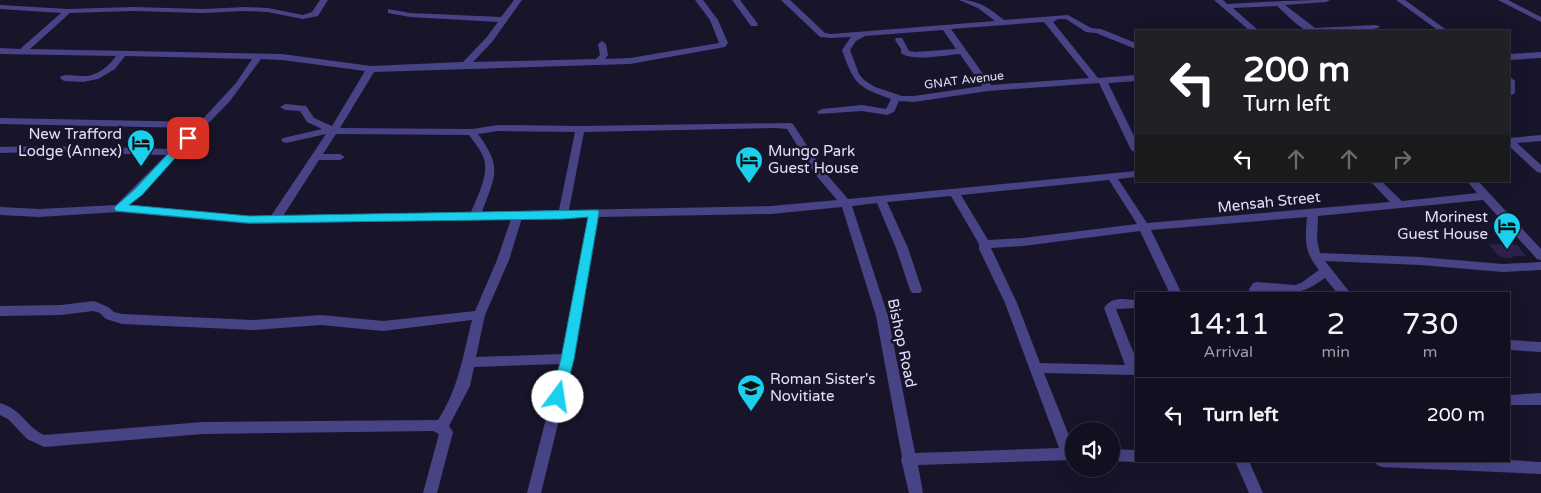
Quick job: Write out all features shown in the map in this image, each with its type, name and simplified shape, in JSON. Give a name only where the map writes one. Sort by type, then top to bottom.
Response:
[{"type":"street","points":[[0,7],[68,11],[133,9],[268,10],[303,16],[315,14],[324,0]]},
{"type":"street","points":[[465,65],[489,40],[518,0]]},
{"type":"street","points":[[0,51],[292,57],[371,69],[630,61],[722,45],[724,43],[714,20],[699,0]]},
{"type":"street","points":[[736,0],[754,24]]},
{"type":"street","points":[[785,0],[824,35],[831,36],[1003,23],[1042,18],[1048,20],[1099,80],[1135,148]]},
{"type":"street","points":[[963,0],[981,6],[1003,23]]},
{"type":"street","points":[[1218,0],[1228,6],[1254,30]]},
{"type":"street","points":[[1228,6],[1273,5],[1278,3],[1326,0]]},
{"type":"street","points":[[1400,0],[1443,30]]},
{"type":"street","points":[[1502,0],[1541,20]]},
{"type":"street","points":[[1278,3],[1312,30]]},
{"type":"street","points":[[23,51],[68,11]]},
{"type":"street","points":[[391,11],[410,15],[505,20]]},
{"type":"street","points":[[1048,20],[1057,17],[1068,18],[1089,30],[1098,31],[1123,43],[1135,46]]},
{"type":"street","points":[[945,27],[988,88]]},
{"type":"street","points":[[1329,30],[1376,27]]},
{"type":"street","name":"GNAT Avenue","points":[[865,34],[854,39],[846,50],[855,75],[861,82],[872,89],[896,97],[914,99],[988,88],[1135,78]]},
{"type":"street","points":[[899,40],[905,49],[905,54],[916,55],[962,51]]},
{"type":"street","points":[[598,62],[604,55],[601,47],[602,44]]},
{"type":"street","points":[[67,81],[94,77],[108,69],[120,58],[122,53]]},
{"type":"street","points":[[1510,57],[1541,55]]},
{"type":"street","points":[[119,208],[138,193],[202,125],[248,73],[258,57]]},
{"type":"street","points":[[275,219],[334,131],[371,69]]},
{"type":"street","points":[[1510,80],[1510,93]]},
{"type":"street","points":[[822,112],[862,108],[887,112],[891,110],[896,97]]},
{"type":"street","points":[[285,107],[303,108],[310,120],[334,131]]},
{"type":"street","points":[[0,121],[202,125]]},
{"type":"street","points":[[286,140],[334,131],[472,132],[498,128],[580,130],[790,126],[819,172],[846,204]]},
{"type":"street","points":[[563,215],[580,130]]},
{"type":"street","points":[[472,132],[489,158],[490,164],[475,216]]},
{"type":"street","points":[[1510,141],[1541,138]]},
{"type":"street","points":[[1510,142],[1541,170]]},
{"type":"street","points":[[0,150],[51,148],[80,151],[175,152]]},
{"type":"street","points":[[317,156],[340,156]]},
{"type":"street","points":[[0,211],[38,213],[119,208],[249,220],[324,220],[563,215],[594,212],[771,210],[1135,174]]},
{"type":"street","points":[[1112,177],[1144,227],[1175,292]]},
{"type":"street","points":[[1377,182],[1400,205]]},
{"type":"street","points":[[1473,182],[1541,256]]},
{"type":"street","points":[[955,193],[985,244],[984,249],[1011,303],[1065,439]]},
{"type":"street","name":"Mensah Street","points":[[985,244],[1023,242],[1144,227],[1486,196]]},
{"type":"street","points":[[881,200],[902,248],[916,290]]},
{"type":"street","name":"Bishop Road","points":[[846,204],[882,316],[916,493]]},
{"type":"street","points":[[534,493],[568,359],[594,212]]},
{"type":"street","points":[[1313,212],[1311,240],[1315,257],[1343,292]]},
{"type":"street","points":[[441,427],[451,412],[463,386],[479,315],[503,260],[517,216]]},
{"type":"street","points":[[1315,257],[1420,261],[1504,268],[1541,266]]},
{"type":"street","points":[[1257,292],[1255,289],[1257,286],[1295,289],[1304,287],[1327,271]]},
{"type":"street","points":[[1036,368],[1135,370],[1110,308],[1114,303],[1135,304]]},
{"type":"street","points":[[0,311],[61,310],[94,306],[104,310],[110,316],[122,319],[253,325],[321,320],[382,326],[479,315]]},
{"type":"street","points":[[1510,345],[1541,347]]},
{"type":"street","points":[[469,362],[568,359]]},
{"type":"street","points":[[1510,400],[1541,399]]},
{"type":"street","points":[[0,409],[9,411],[33,436],[44,441],[203,428],[433,425],[441,427],[446,432],[430,493]]},
{"type":"street","points":[[908,459],[1065,454]]},
{"type":"street","points":[[1120,455],[1135,456]]},
{"type":"street","points":[[1242,462],[1256,493]]},
{"type":"street","points":[[1405,462],[1541,468]]},
{"type":"building","name":"Morinest Guest House","points":[[1489,244],[1517,245],[1526,256],[1504,258],[1497,255]]},
{"type":"place","name":"New Trafford Lodge (Annex)","points":[[141,167]]},
{"type":"place","name":"Mungo Park Guest House","points":[[749,184]]},
{"type":"place","name":"Morinest Guest House","points":[[1507,250]]},
{"type":"place","name":"Roman Sister's Novitiate","points":[[751,412]]},
{"type":"route","points":[[188,138],[138,193],[119,208],[249,220],[563,215],[594,212],[568,359],[558,397]]}]
